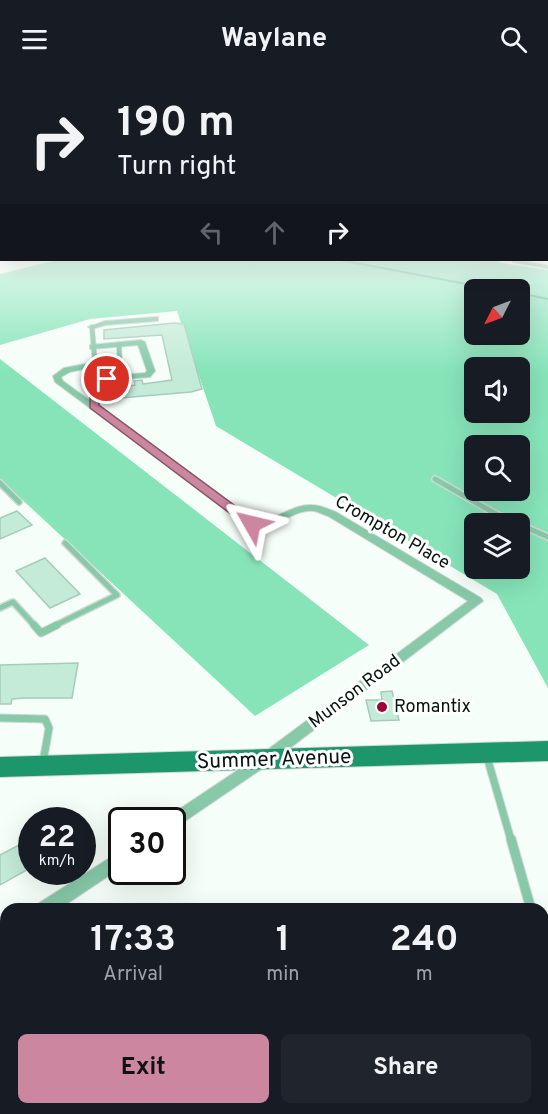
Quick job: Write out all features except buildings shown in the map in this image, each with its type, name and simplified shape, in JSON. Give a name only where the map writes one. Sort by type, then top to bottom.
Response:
[{"type":"main road","name":"Summer Avenue","points":[[0,767],[548,751]]},
{"type":"street","points":[[92,327],[105,323],[156,319]]},
{"type":"street","points":[[93,347],[141,342],[151,371],[147,375],[94,380]]},
{"type":"street","name":"Crompton Place","points":[[95,364],[67,370],[57,376],[58,382],[94,406],[252,524],[260,526],[311,508],[332,514],[477,601]]},
{"type":"street","name":"Munson Road","points":[[186,813],[264,760],[477,601]]},
{"type":"street","points":[[54,903],[108,866]]},
{"type":"lane","points":[[92,327],[95,364],[94,406]]},
{"type":"lane","points":[[119,345],[120,378]]},
{"type":"lane","points":[[435,479],[494,513],[548,537]]},
{"type":"lane","points":[[0,483],[19,502]]},
{"type":"lane","points":[[0,608],[13,602],[41,633],[117,595],[65,543]]},
{"type":"lane","points":[[0,718],[45,719],[49,728],[42,765]]},
{"type":"lane","points":[[486,753],[529,903]]},
{"type":"green space","points":[[0,274],[548,274],[548,688],[497,594],[472,579],[530,579],[530,513],[464,513],[464,574],[216,426],[177,311],[90,319],[0,345]]},
{"type":"green space","points":[[0,359],[369,645],[255,716],[0,479]]},
{"type":"waterway","points":[[416,274],[464,284]]},
{"type":"waterway","points":[[530,295],[548,299]]},
{"type":"place","name":"Romantix","points":[[382,707]]},
{"type":"route","points":[[107,379],[94,380],[94,406],[252,524]]}]
